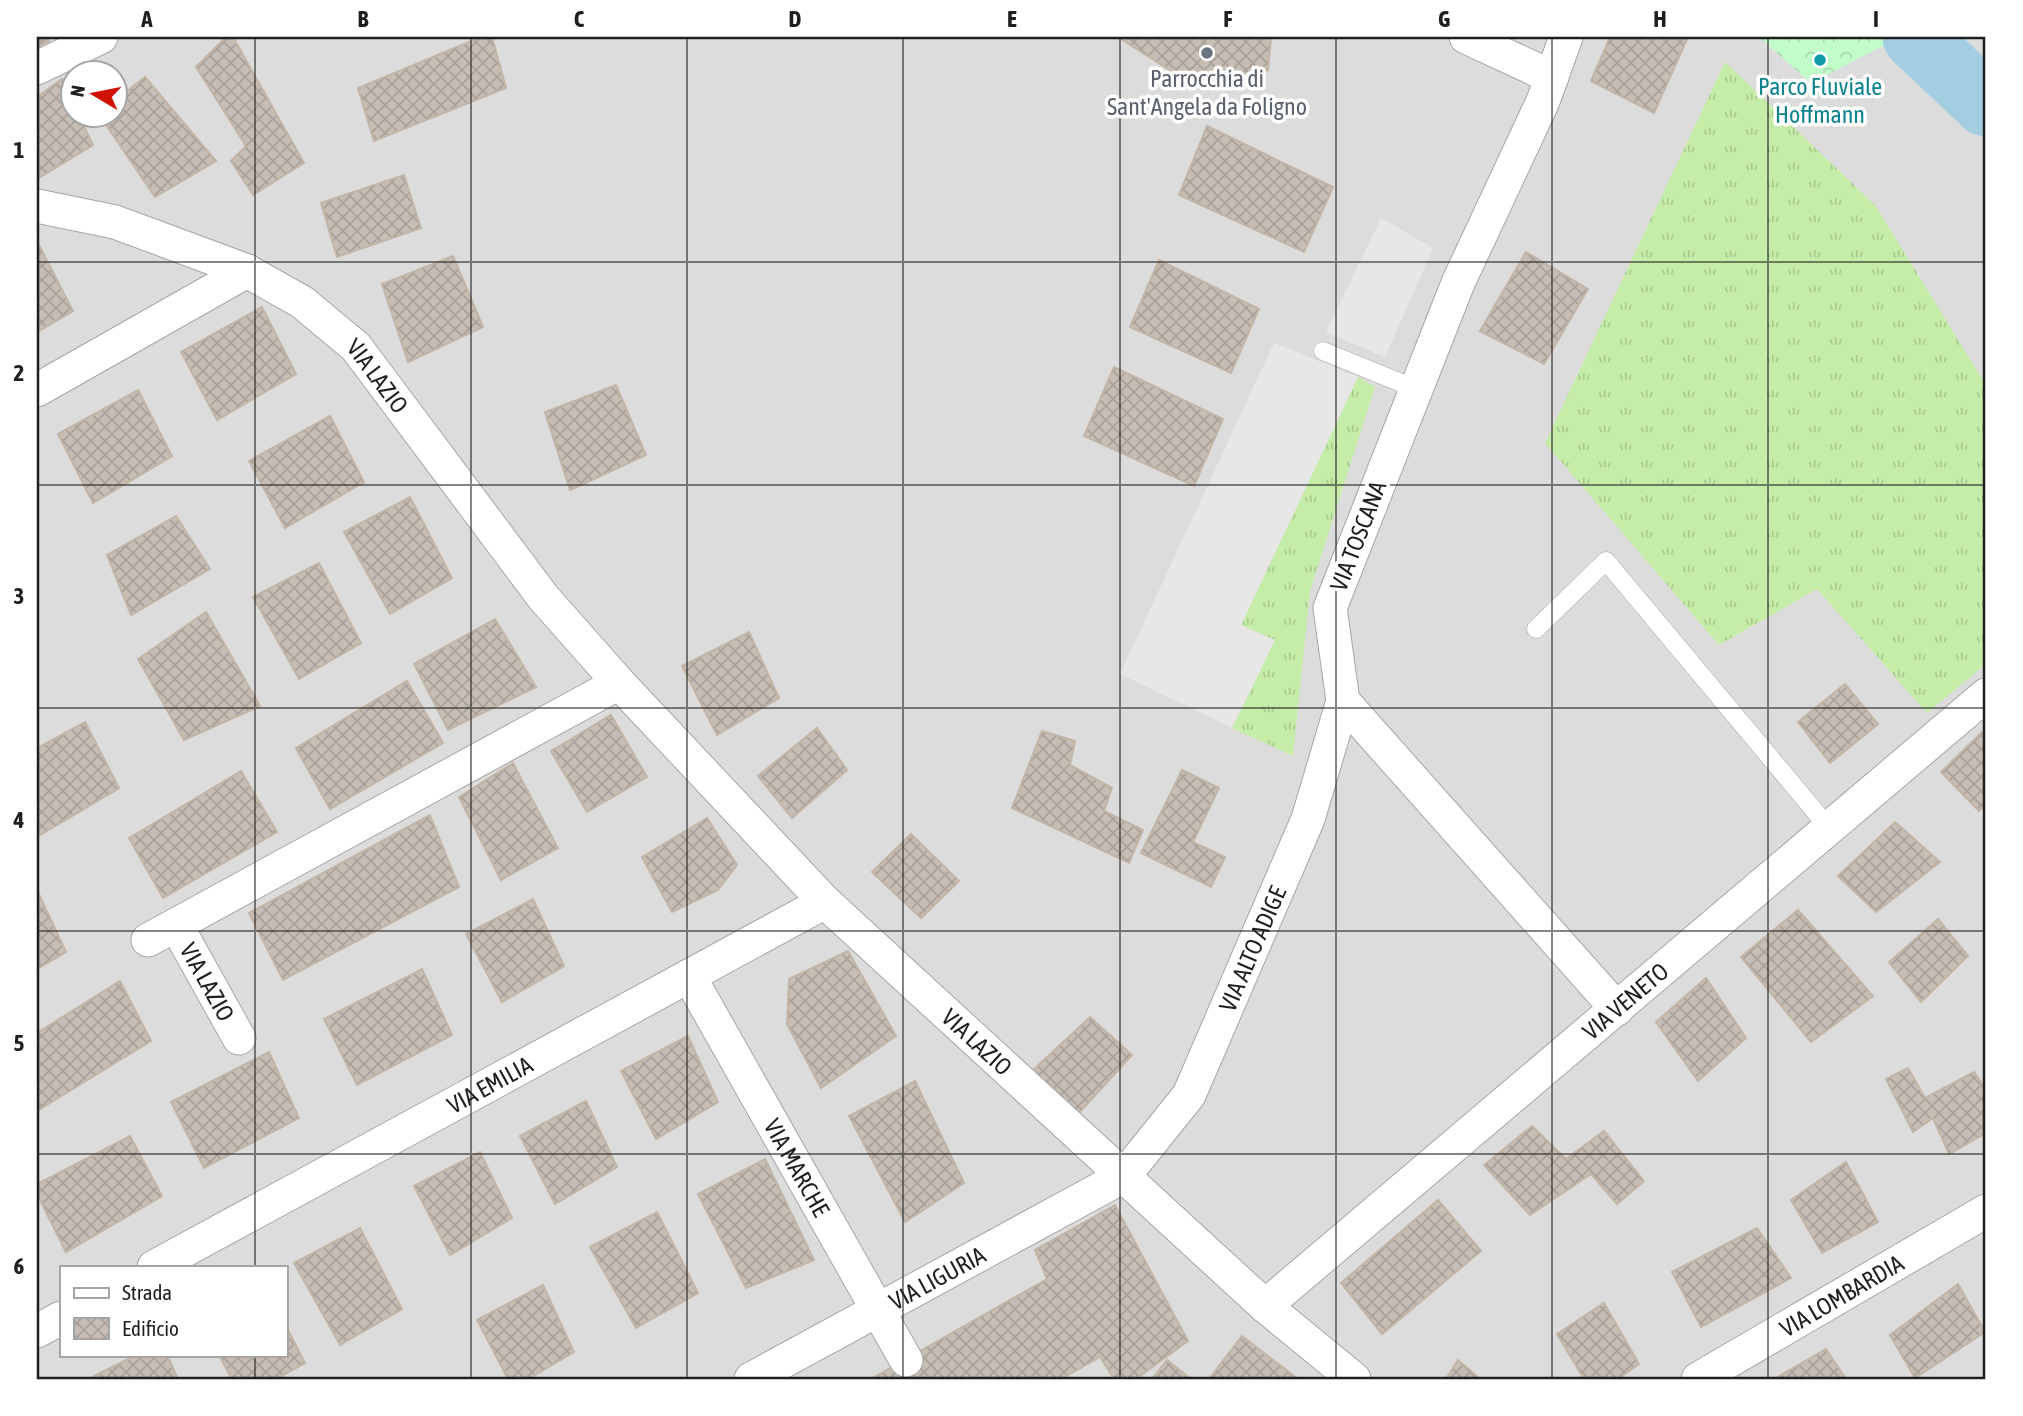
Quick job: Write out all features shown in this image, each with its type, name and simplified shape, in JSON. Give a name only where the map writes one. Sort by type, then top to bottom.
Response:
[{"type":"street","points":[[37,68],[101,37]]},
{"type":"street","points":[[1466,37],[1552,77]]},
{"type":"street","name":"VIA TOSCANA","points":[[1343,701],[1330,608],[1458,283],[1552,77],[1566,37]]},
{"type":"street","name":"VIA LAZIO","points":[[37,206],[115,222],[247,271],[302,302],[356,347],[543,597],[619,683],[825,902],[1265,1306],[1354,1379]]},
{"type":"street","points":[[37,390],[247,271]]},
{"type":"street","name":"VIA LAZIO","points":[[239,1038],[162,933],[619,683]]},
{"type":"street","name":"VIA VENETO","points":[[1265,1306],[1986,695]]},
{"type":"street","points":[[1343,701],[1617,1009]]},
{"type":"street","name":"VIA ALTO ADIGE","points":[[1124,1176],[1189,1095],[1308,819],[1343,701]]},
{"type":"street","name":"VIA EMILIA","points":[[156,1266],[825,902]]},
{"type":"street","name":"VIA MARCHE","points":[[689,976],[906,1360]]},
{"type":"street","name":"VIA LIGURIA","points":[[751,1379],[1124,1176]]},
{"type":"street","name":"VIA LOMBARDIA","points":[[1698,1379],[1986,1211]]},
{"type":"street","points":[[37,1331],[60,1319]]},
{"type":"lane","points":[[1323,351],[1416,389]]},
{"type":"lane","points":[[1536,629],[1606,561],[1829,828]]},
{"type":"shaded area","points":[[37,37],[1759,37],[1811,82],[1900,37],[1986,37],[1986,1379],[37,1379]]},
{"type":"shaded area","points":[[1381,218],[1433,248],[1385,357],[1326,332]]},
{"type":"shaded area","points":[[1274,343],[1358,377],[1241,625],[1275,640],[1232,728],[1120,674]]},
{"type":"green space","name":"Parco Fluviale Hoffmann","points":[[1759,37],[1900,37],[1811,83]]},
{"type":"green space","points":[[1725,62],[1875,205],[1986,385],[1986,664],[1927,713],[1817,589],[1719,645],[1545,443]]},
{"type":"green space","points":[[1358,377],[1375,387],[1310,591],[1293,756],[1232,728],[1275,640],[1241,625]]},
{"type":"building","points":[[37,37],[47,37],[49,41],[37,47]]},
{"type":"building","points":[[226,37],[233,37],[304,163],[253,195],[231,161],[246,146],[196,67]]},
{"type":"building","points":[[481,37],[492,37],[506,88],[374,141],[358,88]]},
{"type":"building","name":"Parrocchia di Sant'Angela da Foligno","points":[[1118,37],[1271,37],[1268,70],[1199,89]]},
{"type":"building","points":[[1610,37],[1688,37],[1654,113],[1591,81]]},
{"type":"building","points":[[145,77],[216,161],[155,197],[110,130],[130,130],[130,89]]},
{"type":"building","points":[[60,80],[60,130],[86,130],[93,145],[37,179],[37,97]]},
{"type":"building","points":[[1207,126],[1333,187],[1304,252],[1179,195]]},
{"type":"building","points":[[404,175],[421,228],[337,257],[321,203]]},
{"type":"building","points":[[39,245],[73,311],[37,332],[37,246]]},
{"type":"building","points":[[1526,252],[1588,289],[1544,364],[1480,331]]},
{"type":"building","points":[[453,256],[483,327],[408,362],[382,284]]},
{"type":"building","points":[[1159,260],[1259,309],[1231,373],[1130,327]]},
{"type":"building","points":[[262,307],[296,374],[217,420],[181,352]]},
{"type":"building","points":[[1114,367],[1223,419],[1194,486],[1084,436]]},
{"type":"building","points":[[616,385],[646,455],[570,490],[545,412]]},
{"type":"building","points":[[138,390],[172,456],[93,503],[58,434]]},
{"type":"building","points":[[330,416],[364,482],[285,528],[249,461]]},
{"type":"building","points":[[410,497],[452,578],[390,614],[344,532]]},
{"type":"building","points":[[176,516],[210,569],[131,615],[107,555]]},
{"type":"building","points":[[319,563],[361,643],[299,679],[253,597]]},
{"type":"building","points":[[206,612],[260,706],[184,740],[138,659]]},
{"type":"building","points":[[495,619],[536,687],[448,730],[414,664]]},
{"type":"building","points":[[749,632],[779,698],[717,735],[682,666]]},
{"type":"building","points":[[407,681],[443,743],[330,809],[296,748]]},
{"type":"building","points":[[1845,684],[1878,724],[1830,763],[1798,722]]},
{"type":"building","points":[[611,715],[647,777],[587,812],[551,751]]},
{"type":"building","points":[[85,722],[119,788],[40,835],[37,829],[37,748]]},
{"type":"building","points":[[817,728],[847,770],[792,818],[758,776]]},
{"type":"building","points":[[1042,731],[1075,741],[1070,765],[1112,788],[1104,811],[1143,830],[1129,863],[1012,808]]},
{"type":"building","points":[[1982,732],[1986,738],[1986,804],[1979,811],[1941,772]]},
{"type":"building","points":[[513,763],[558,848],[501,880],[459,797]]},
{"type":"building","points":[[1182,770],[1219,788],[1193,842],[1225,857],[1211,887],[1141,853]]},
{"type":"building","points":[[241,771],[277,832],[163,898],[129,838]]},
{"type":"building","points":[[430,815],[459,887],[283,980],[249,913]]},
{"type":"building","points":[[707,818],[737,865],[718,890],[672,912],[642,857]]},
{"type":"building","points":[[1895,822],[1940,862],[1876,912],[1838,876]]},
{"type":"building","points":[[911,834],[959,881],[921,918],[872,872]]},
{"type":"building","points":[[37,890],[66,952],[37,969]]},
{"type":"building","points":[[533,899],[564,966],[502,1002],[466,934]]},
{"type":"building","points":[[1798,910],[1873,996],[1811,1042],[1741,957]]},
{"type":"building","points":[[1938,919],[1968,956],[1921,1002],[1889,962]]},
{"type":"building","points":[[848,951],[896,1036],[821,1088],[787,1024],[789,979]]},
{"type":"building","points":[[422,969],[452,1035],[357,1085],[324,1019]]},
{"type":"building","points":[[1706,978],[1746,1038],[1698,1081],[1656,1022]]},
{"type":"building","points":[[120,981],[151,1041],[37,1111],[37,1033]]},
{"type":"building","points":[[1090,1017],[1132,1055],[1077,1115],[1031,1072]]},
{"type":"building","points":[[688,1036],[718,1102],[656,1139],[621,1071]]},
{"type":"building","points":[[269,1052],[299,1118],[204,1168],[171,1102]]},
{"type":"building","points":[[1908,1068],[1925,1098],[1974,1072],[1986,1089],[1986,1133],[1949,1154],[1933,1118],[1913,1132],[1886,1079]]},
{"type":"building","points":[[915,1081],[964,1183],[905,1222],[849,1116]]},
{"type":"building","points":[[586,1101],[617,1167],[555,1204],[520,1136]]},
{"type":"building","points":[[1532,1126],[1566,1159],[1604,1131],[1644,1181],[1617,1204],[1591,1174],[1530,1215],[1484,1165]]},
{"type":"building","points":[[130,1136],[162,1196],[66,1252],[37,1194],[37,1184]]},
{"type":"building","points":[[480,1152],[512,1218],[450,1255],[414,1186]]},
{"type":"building","points":[[765,1159],[814,1260],[746,1288],[698,1194]]},
{"type":"building","points":[[1846,1162],[1878,1222],[1822,1253],[1791,1200]]},
{"type":"building","points":[[1438,1200],[1481,1251],[1382,1334],[1341,1283]]},
{"type":"building","points":[[1115,1205],[1188,1341],[1136,1379],[1114,1379],[1100,1357],[1061,1379],[871,1379],[1047,1279],[1035,1250]]},
{"type":"building","points":[[657,1212],[698,1293],[636,1328],[590,1247]]},
{"type":"building","points":[[360,1228],[402,1309],[340,1345],[294,1263]]},
{"type":"building","points":[[1757,1228],[1791,1278],[1701,1327],[1672,1272]]},
{"type":"building","points":[[1958,1284],[1985,1332],[1915,1378],[1890,1335]]},
{"type":"building","points":[[543,1285],[574,1352],[528,1379],[508,1379],[477,1320]]},
{"type":"building","points":[[1604,1303],[1639,1364],[1618,1379],[1584,1379],[1557,1334]]},
{"type":"building","points":[[287,1328],[305,1363],[276,1379],[232,1379],[220,1356],[287,1356]]},
{"type":"building","points":[[1242,1336],[1298,1379],[1209,1379]]},
{"type":"building","points":[[1826,1349],[1846,1379],[1774,1379]]},
{"type":"building","points":[[134,1356],[167,1356],[178,1379],[95,1379],[94,1376]]},
{"type":"building","points":[[1167,1360],[1191,1379],[1152,1379]]},
{"type":"building","points":[[1458,1360],[1480,1379],[1446,1379]]},
{"type":"waterway","points":[[1915,37],[1986,104]]},
{"type":"place","name":"Parrocchia di Sant'Angela da Foligno","points":[[1207,53]]},
{"type":"place","name":"Parco Fluviale Hoffmann","points":[[1820,60]]}]
